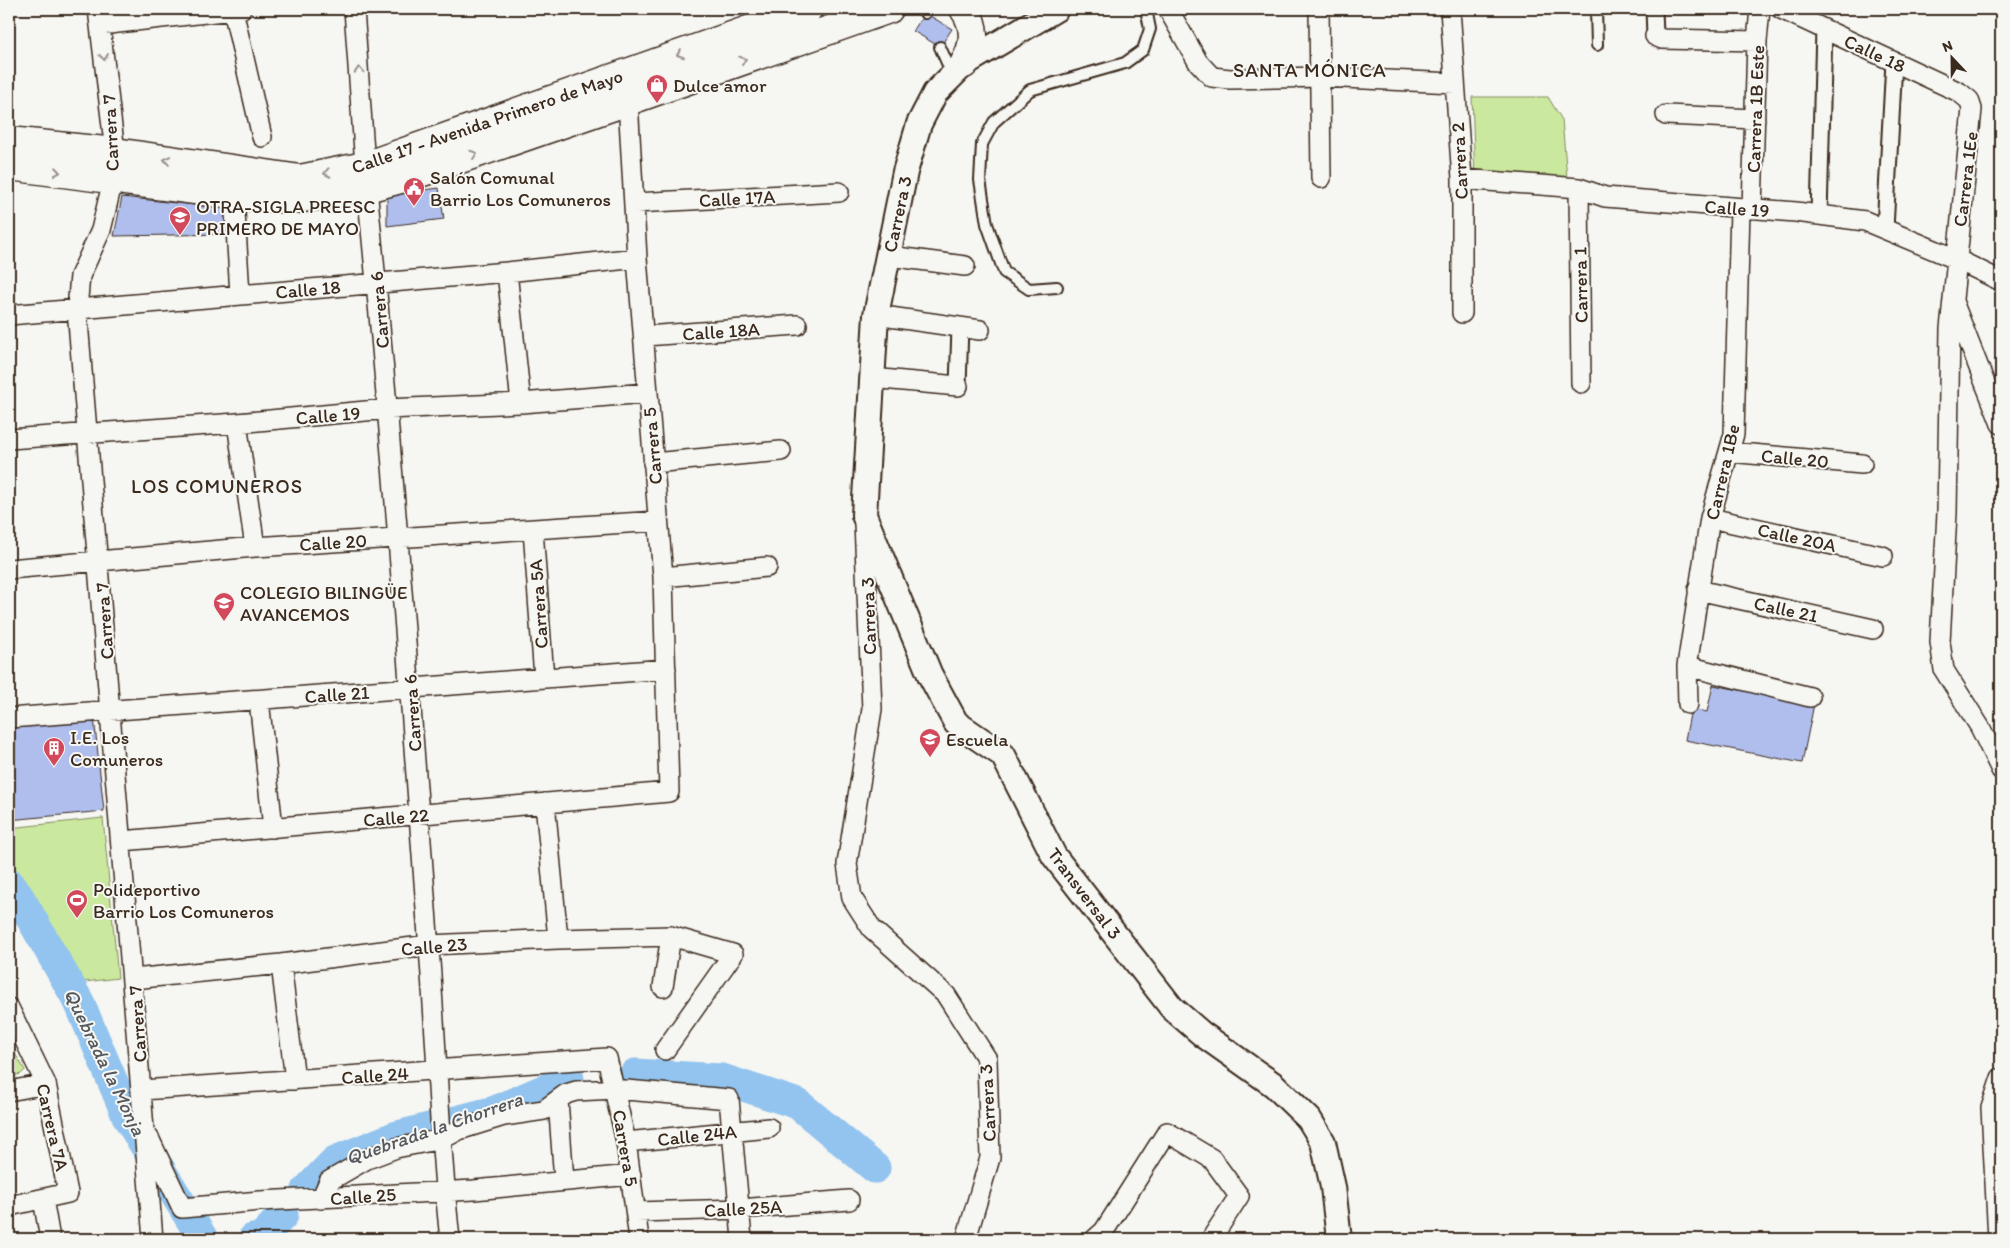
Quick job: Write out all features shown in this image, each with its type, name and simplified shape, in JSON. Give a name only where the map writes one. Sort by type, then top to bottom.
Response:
[{"type":"main road","name":"Calle 17 - Avenida Primero de Mayo","points":[[9,166],[234,195],[297,199],[366,177],[808,9]]},
{"type":"main road","name":"Calle 17 - Avenida Primero de Mayo","points":[[9,141],[115,152],[300,179],[408,177],[889,9]]},
{"type":"main road","points":[[958,69],[970,54],[973,31],[971,20],[964,9]]},
{"type":"street","points":[[99,17],[237,9],[262,137]]},
{"type":"street","name":"Carrera 6","points":[[354,9],[366,177],[410,688],[438,1071],[444,1190],[450,1239]]},
{"type":"street","name":"Carrera 3","points":[[966,1239],[990,1158],[987,1059],[946,995],[872,929],[852,898],[848,880],[847,864],[872,709],[864,515],[870,378],[876,314],[906,172],[919,124],[935,93],[958,69],[1056,9]]},
{"type":"street","points":[[1168,9],[1198,62],[1212,76],[1230,79],[1320,76],[1455,83]]},
{"type":"street","points":[[1319,9],[1321,178]]},
{"type":"street","name":"Carrera 2","points":[[1450,9],[1462,179],[1462,313]]},
{"type":"street","points":[[1654,9],[1656,36],[1662,39],[1756,41]]},
{"type":"street","name":"Carrera 1B Este","points":[[1746,209],[1755,119],[1756,41],[1760,9]]},
{"type":"street","name":"Calle 18","points":[[1781,9],[1959,92],[1969,100]]},
{"type":"street","name":"Carrera 7","points":[[99,17],[115,152],[113,180],[101,230],[80,276],[77,309],[122,841],[153,1239]]},
{"type":"street","points":[[1819,215],[1824,29]]},
{"type":"street","points":[[1885,229],[1894,62]]},
{"type":"street","name":"Carrera 1Ee","points":[[1969,100],[1972,109],[1972,124],[1956,259],[1950,329],[1947,513],[1940,642],[1944,670],[1980,727],[2001,770]]},
{"type":"street","name":"Carrera 5","points":[[628,101],[637,258],[645,336],[647,393],[663,577],[669,792]]},
{"type":"street","points":[[1666,115],[1755,119]]},
{"type":"street","name":"Calle 19","points":[[1462,179],[1579,188],[1605,197],[1819,215],[1865,221],[1956,259],[1996,280]]},
{"type":"street","name":"Carrera 1","points":[[1579,188],[1581,383]]},
{"type":"street","name":"Calle 17A","points":[[635,203],[839,192]]},
{"type":"street","points":[[234,195],[240,294]]},
{"type":"street","name":"Carrera 1Be","points":[[1688,704],[1687,666],[1710,518],[1734,434],[1746,209]]},
{"type":"street","points":[[889,256],[965,266]]},
{"type":"street","name":"Calle 18","points":[[9,315],[376,284],[637,258]]},
{"type":"street","points":[[507,272],[520,403]]},
{"type":"street","points":[[1953,303],[2001,424]]},
{"type":"street","points":[[876,314],[980,330]]},
{"type":"street","name":"Calle 18A","points":[[645,336],[797,325]]},
{"type":"street","points":[[870,378],[958,386],[960,327]]},
{"type":"street","name":"Calle 19","points":[[9,439],[237,423],[387,409],[520,403],[647,393]]},
{"type":"street","points":[[237,423],[255,547]]},
{"type":"street","points":[[653,463],[780,452]]},
{"type":"street","name":"Calle 20","points":[[1729,452],[1862,464]]},
{"type":"street","name":"Transversal 3","points":[[864,515],[930,675],[956,723],[1003,755],[1054,856],[1172,1008],[1202,1034],[1274,1085],[1309,1119],[1323,1142],[1333,1187],[1339,1239]]},
{"type":"street","name":"Calle 20A","points":[[1710,518],[1883,556]]},
{"type":"street","name":"Calle 20","points":[[9,569],[255,547],[658,521]]},
{"type":"street","name":"Carrera 5A","points":[[532,530],[544,678]]},
{"type":"street","points":[[663,577],[767,567]]},
{"type":"street","name":"Calle 21","points":[[1698,590],[1873,628]]},
{"type":"street","points":[[1687,666],[1810,696]]},
{"type":"street","name":"Calle 21","points":[[9,718],[666,669]]},
{"type":"street","points":[[259,700],[274,828]]},
{"type":"street","name":"Calle 22","points":[[122,841],[669,792]]},
{"type":"street","points":[[545,803],[558,938]]},
{"type":"street","points":[[663,987],[671,936]]},
{"type":"street","name":"Calle 23","points":[[133,979],[281,964],[429,945],[558,938],[671,936],[732,954],[665,1050]]},
{"type":"street","points":[[281,964],[295,1080]]},
{"type":"street","name":"Carrera 7A","points":[[9,1008],[46,1084],[68,1193],[43,1198],[50,1239]]},
{"type":"street","name":"Carrera 5","points":[[607,1058],[626,1142],[639,1239]]},
{"type":"street","name":"Calle 24","points":[[142,1090],[607,1058]]},
{"type":"street","points":[[1998,1239],[1991,1108],[2001,1078]]},
{"type":"street","points":[[9,1091],[46,1084]]},
{"type":"street","points":[[321,1199],[329,1181],[367,1159],[396,1148],[442,1137],[504,1116],[544,1110],[566,1094],[576,1091],[615,1089],[729,1099],[742,1239]]},
{"type":"street","points":[[558,1100],[564,1181]]},
{"type":"street","name":"Calle 24A","points":[[626,1142],[769,1128]]},
{"type":"street","points":[[1095,1239],[1104,1231],[1166,1132],[1212,1159],[1239,1196],[1211,1239]]},
{"type":"street","name":"Calle 25","points":[[146,1141],[182,1208],[260,1201],[321,1199],[444,1190],[474,1190],[631,1175]]},
{"type":"street","points":[[9,1206],[43,1198]]},
{"type":"street","name":"Calle 25A","points":[[636,1212],[740,1209],[850,1200]]},
{"type":"lane","points":[[1057,287],[1029,290],[1004,272],[987,224],[980,180],[982,144],[994,122],[1030,90],[1125,63],[1143,50],[1150,29],[1146,9]]},
{"type":"lane","points":[[1596,9],[1597,44]]},
{"type":"lane","points":[[940,47],[958,69]]},
{"type":"green space","points":[[1472,97],[1548,97],[1562,120],[1567,178],[1475,179]]},
{"type":"green space","name":"Polideportivo Barrio Los Comuneros","points":[[103,818],[118,978],[76,983],[9,860],[9,828]]},
{"type":"green space","points":[[9,1044],[25,1070],[21,1074],[9,1077]]},
{"type":"building","points":[[925,13],[952,29],[940,47],[913,31]]},
{"type":"building","name":"Salón Comunal Barrio Los Comuneros","points":[[439,188],[444,219],[387,226],[387,195]]},
{"type":"building","points":[[122,197],[230,209],[232,234],[114,236]]},
{"type":"building","points":[[1713,685],[1814,704],[1802,763],[1685,740],[1691,709],[1707,712]]},
{"type":"building","name":"I.E. Los Comuneros","points":[[94,717],[104,811],[9,820],[9,722]]},
{"type":"waterway","name":"Quebrada la Monja","points":[[9,883],[19,897],[79,1002],[128,1118],[203,1239]]},
{"type":"waterway","name":"Quebrada la Chorrera","points":[[635,1074],[722,1079],[798,1104],[875,1168]]},
{"type":"waterway","name":"Quebrada la Chorrera","points":[[307,1190],[335,1161],[394,1137],[495,1111],[569,1079]]},
{"type":"waterway","name":"Quebrada la Monja","points":[[253,1239],[261,1238],[283,1215]]},
{"type":"place","name":"Dulce amor","points":[[657,104]]},
{"type":"place","name":"Salón Comunal Barrio Los Comuneros","points":[[414,207]]},
{"type":"place","name":"OTRA-SIGLA PREESC PRIMERO DE MAYO","points":[[180,236]]},
{"type":"place","name":"COLEGIO BILINGÜE AVANCEMOS","points":[[224,622]]},
{"type":"place","name":"Escuela","points":[[930,758]]},
{"type":"place","name":"I.E. Los Comuneros","points":[[54,767]]},
{"type":"place","name":"Polideportivo Barrio Los Comuneros","points":[[77,919]]},
{"type":"district","name":"SANTA MÓNICA","points":[[1310,70]]},
{"type":"district","name":"LOS COMUNEROS","points":[[217,486]]}]
